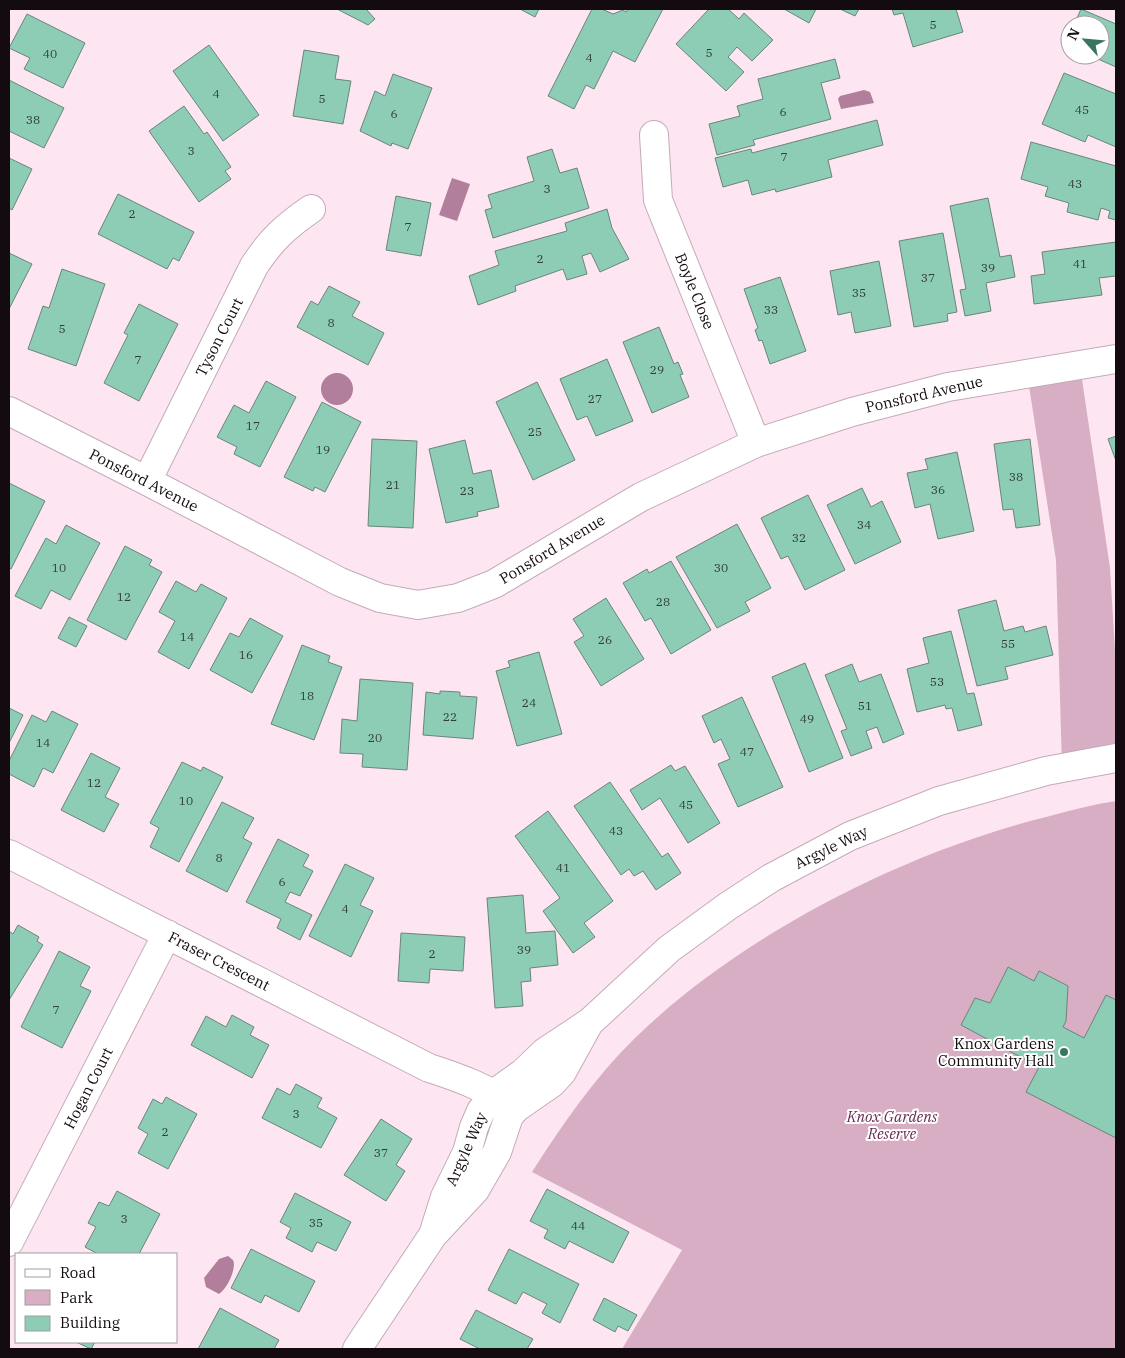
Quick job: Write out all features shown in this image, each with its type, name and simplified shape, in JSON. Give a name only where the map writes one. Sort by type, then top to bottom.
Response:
[{"type":"street","name":"Boyle Close","points":[[654,135],[658,200],[756,443]]},
{"type":"street","name":"Tyson Court","points":[[147,481],[254,266],[269,243],[285,227],[310,209]]},
{"type":"street","name":"Ponsford Avenue","points":[[9,412],[147,481],[340,582],[380,598],[418,604],[458,598],[494,584],[641,497],[756,443],[852,412],[921,393],[979,380],[1102,363],[1116,359]]},
{"type":"street","name":"Argyle Way","points":[[357,1349],[433,1235],[444,1197],[467,1152],[523,1074],[545,1052],[590,1022],[645,971],[696,928],[771,878],[842,840],[896,817],[976,789],[1080,763],[1116,758]]},
{"type":"street","name":"Fraser Crescent","points":[[9,854],[429,1068],[454,1076],[499,1110]]},
{"type":"street","name":"Hogan Court","points":[[9,1242],[167,934]]},
{"type":"green space","points":[[1080,366],[1110,568],[1116,667],[1116,758],[1062,767],[1056,560],[1027,373]]},
{"type":"green space","name":"Knox Gardens Reserve","points":[[1116,801],[1116,1349],[622,1349],[682,1250],[532,1172],[580,1102],[620,1053],[678,1000],[725,964],[775,931],[829,901],[884,874],[939,851],[995,831],[1075,809]]},
{"type":"shaded area","points":[[864,90],[870,92],[874,103],[841,109],[838,99],[840,96]]},
{"type":"shaded area","points":[[452,178],[470,184],[457,221],[439,215]]},
{"type":"shaded area","points":[[337,373],[343,374],[348,378],[352,383],[352,395],[348,400],[343,404],[337,405],[331,404],[326,400],[322,395],[321,389],[322,383],[326,378],[331,374]]},
{"type":"shaded area","points":[[228,1256],[233,1260],[234,1268],[228,1283],[219,1294],[206,1287],[204,1278],[219,1259]]},
{"type":"building","points":[[337,9],[366,9],[375,19],[368,25]]},
{"type":"building","points":[[520,9],[539,9],[535,17]]},
{"type":"building","points":[[592,9],[602,9],[613,14],[623,10],[626,12],[628,9],[663,9],[635,62],[613,51],[594,89],[586,85],[574,109],[548,96]]},
{"type":"building","points":[[709,9],[728,9],[739,19],[744,13],[773,40],[752,61],[737,47],[728,57],[744,72],[726,91],[676,44]]},
{"type":"building","points":[[784,9],[816,9],[809,23]]},
{"type":"building","points":[[840,9],[859,9],[855,16]]},
{"type":"building","points":[[892,9],[956,9],[963,32],[913,47],[903,13],[894,15]]},
{"type":"building","points":[[1081,9],[1095,15],[1078,15]]},
{"type":"building","points":[[27,14],[85,43],[63,88],[24,69],[30,58],[9,48]]},
{"type":"building","points":[[1110,21],[1116,24],[1116,67],[1110,64]]},
{"type":"building","points":[[209,45],[259,115],[223,141],[173,71]]},
{"type":"building","points":[[304,50],[339,56],[335,79],[351,81],[343,124],[293,116]]},
{"type":"building","points":[[835,59],[840,78],[821,83],[831,119],[753,140],[755,145],[717,155],[709,124],[740,116],[737,106],[763,99],[758,79]]},
{"type":"building","points":[[1064,73],[1116,94],[1116,147],[1088,135],[1085,142],[1042,124]]},
{"type":"building","points":[[393,74],[432,88],[408,149],[392,143],[391,146],[360,131],[375,91],[385,96]]},
{"type":"building","points":[[9,80],[64,108],[44,148],[9,131]]},
{"type":"building","points":[[184,106],[204,134],[207,132],[231,167],[225,171],[231,179],[199,202],[149,131]]},
{"type":"building","points":[[877,120],[883,145],[828,160],[832,177],[776,192],[775,189],[752,195],[748,180],[723,187],[715,158],[751,149],[752,153]]},
{"type":"building","points":[[1031,142],[1116,166],[1116,220],[1108,218],[1110,211],[1101,208],[1098,220],[1067,212],[1069,203],[1045,196],[1048,187],[1021,179]]},
{"type":"building","points":[[552,149],[560,173],[577,168],[589,208],[493,238],[485,210],[492,208],[488,195],[534,181],[527,157]]},
{"type":"building","points":[[9,158],[32,169],[12,210],[9,208]]},
{"type":"building","points":[[118,194],[194,232],[179,261],[173,258],[167,269],[98,234]]},
{"type":"building","points":[[396,196],[431,203],[421,256],[386,250]]},
{"type":"building","points":[[988,198],[1000,257],[1011,255],[1015,277],[986,283],[991,311],[965,316],[960,290],[966,289],[950,206]]},
{"type":"building","points":[[607,209],[612,228],[629,259],[600,272],[591,253],[582,256],[587,274],[567,280],[563,269],[515,286],[516,291],[478,305],[469,276],[499,265],[495,251],[567,231],[565,223]]},
{"type":"building","points":[[943,233],[957,312],[947,314],[948,321],[914,327],[899,241]]},
{"type":"building","points":[[1116,242],[1116,276],[1099,278],[1102,295],[1034,304],[1031,276],[1045,274],[1042,252]]},
{"type":"building","points":[[9,253],[32,264],[9,309]]},
{"type":"building","points":[[879,261],[891,326],[855,333],[851,312],[838,315],[830,271]]},
{"type":"building","points":[[62,269],[105,284],[76,366],[28,349],[43,306],[49,308]]},
{"type":"building","points":[[780,277],[806,351],[770,364],[762,340],[759,341],[755,330],[758,328],[744,289]]},
{"type":"building","points":[[329,286],[360,302],[352,316],[384,333],[368,365],[297,327],[311,301],[318,305]]},
{"type":"building","points":[[139,304],[178,324],[139,401],[104,383],[128,335],[124,333]]},
{"type":"building","points":[[659,327],[674,364],[678,362],[683,374],[680,375],[689,397],[652,413],[623,342]]},
{"type":"building","points":[[607,359],[633,421],[596,436],[587,416],[577,420],[560,379]]},
{"type":"building","points":[[266,381],[296,397],[260,467],[234,454],[237,447],[217,437],[234,405],[249,413]]},
{"type":"building","points":[[537,382],[575,460],[533,480],[496,402]]},
{"type":"building","points":[[322,402],[361,422],[325,492],[315,487],[313,491],[284,477]]},
{"type":"building","points":[[1116,436],[1116,461],[1108,439]]},
{"type":"building","points":[[372,439],[417,441],[413,528],[368,526]]},
{"type":"building","points":[[1030,439],[1040,525],[1016,528],[1013,509],[1003,510],[994,444]]},
{"type":"building","points":[[465,440],[473,474],[491,470],[499,507],[477,512],[478,516],[446,523],[429,449]]},
{"type":"building","points":[[957,452],[974,531],[938,539],[930,504],[915,508],[907,473],[928,469],[925,459]]},
{"type":"building","points":[[9,483],[45,501],[11,569],[9,568]]},
{"type":"building","points":[[862,488],[871,507],[882,501],[901,542],[855,564],[827,505]]},
{"type":"building","points":[[808,495],[845,570],[805,590],[788,556],[781,559],[761,518]]},
{"type":"building","points":[[737,524],[771,588],[745,602],[750,611],[717,628],[676,557]]},
{"type":"building","points":[[66,525],[100,543],[70,600],[51,590],[41,609],[15,596],[46,538],[56,544]]},
{"type":"building","points":[[125,546],[152,560],[149,565],[162,572],[126,640],[87,620]]},
{"type":"building","points":[[671,561],[711,630],[671,654],[651,618],[645,621],[623,583],[647,569],[649,573]]},
{"type":"building","points":[[176,581],[196,592],[201,584],[227,598],[189,669],[158,652],[175,621],[159,612]]},
{"type":"building","points":[[606,598],[644,659],[601,686],[574,642],[584,636],[573,619]]},
{"type":"building","points":[[996,600],[1004,631],[1023,626],[1025,632],[1046,626],[1053,655],[1005,667],[1008,679],[977,686],[958,610]]},
{"type":"building","points":[[69,617],[87,626],[76,647],[58,638]]},
{"type":"building","points":[[250,618],[283,636],[252,693],[210,670],[230,633],[239,637]]},
{"type":"building","points":[[951,631],[967,694],[974,693],[982,725],[958,731],[952,708],[946,709],[945,705],[917,712],[907,669],[929,663],[923,638]]},
{"type":"building","points":[[302,645],[330,656],[328,662],[342,667],[314,740],[271,724]]},
{"type":"building","points":[[539,652],[562,734],[517,746],[496,671],[510,667],[508,661]]},
{"type":"building","points":[[805,663],[843,758],[809,772],[772,677]]},
{"type":"building","points":[[852,664],[859,682],[881,674],[904,734],[883,743],[877,727],[866,731],[872,748],[851,756],[841,731],[847,729],[825,675]]},
{"type":"building","points":[[360,679],[413,683],[407,770],[362,767],[363,754],[340,753],[342,719],[357,721]]},
{"type":"building","points":[[440,691],[460,692],[460,696],[477,697],[473,739],[423,735],[426,692],[440,694]]},
{"type":"building","points":[[742,697],[783,787],[738,807],[718,764],[730,759],[721,739],[714,743],[702,716]]},
{"type":"building","points":[[9,708],[23,715],[9,743]]},
{"type":"building","points":[[52,711],[78,724],[53,773],[43,768],[34,787],[9,774],[9,761],[32,715],[46,722]]},
{"type":"building","points":[[91,753],[120,768],[105,797],[119,804],[104,832],[61,810]]},
{"type":"building","points":[[182,762],[201,771],[203,767],[223,777],[179,862],[150,847],[159,828],[150,823]]},
{"type":"building","points":[[671,765],[675,771],[685,766],[720,823],[688,843],[660,798],[642,810],[630,790]]},
{"type":"building","points":[[610,782],[662,857],[668,853],[681,873],[656,890],[643,871],[634,876],[629,869],[621,875],[574,806]]},
{"type":"building","points":[[222,802],[254,818],[243,838],[252,843],[227,892],[186,871]]},
{"type":"building","points":[[548,811],[613,901],[584,923],[595,937],[573,953],[543,911],[560,898],[515,836]]},
{"type":"building","points":[[278,839],[309,855],[303,866],[313,871],[300,896],[290,892],[285,902],[312,915],[300,940],[277,928],[281,919],[246,902]]},
{"type":"building","points":[[345,864],[374,878],[360,905],[373,911],[351,957],[309,936]]},
{"type":"building","points":[[523,895],[526,933],[555,931],[558,965],[530,968],[531,981],[521,982],[523,1006],[495,1008],[487,898]]},
{"type":"building","points":[[18,925],[39,937],[37,941],[43,945],[9,1000],[9,931],[13,934]]},
{"type":"building","points":[[401,933],[465,937],[463,971],[430,969],[429,983],[398,981]]},
{"type":"building","points":[[59,951],[90,967],[80,986],[91,991],[62,1048],[21,1027]]},
{"type":"building","name":"Knox Gardens Community Hall","points":[[1008,967],[1034,981],[1039,971],[1068,986],[1066,1021],[1063,1027],[1084,1038],[1106,995],[1116,1000],[1116,1138],[1026,1092],[1039,1067],[961,1025],[975,998],[990,1003]]},
{"type":"building","points":[[232,1015],[254,1027],[250,1035],[269,1045],[252,1078],[191,1045],[206,1016],[226,1027]]},
{"type":"building","points":[[296,1084],[322,1098],[317,1107],[337,1118],[321,1148],[262,1118],[277,1088],[290,1095]]},
{"type":"building","points":[[166,1097],[197,1114],[168,1169],[138,1153],[148,1134],[138,1128],[153,1099],[162,1104]]},
{"type":"building","points":[[381,1119],[412,1139],[396,1165],[405,1171],[386,1201],[344,1175]]},
{"type":"building","points":[[547,1189],[629,1232],[613,1263],[569,1241],[565,1249],[544,1238],[548,1230],[530,1221]]},
{"type":"building","points":[[117,1191],[160,1214],[140,1253],[96,1253],[85,1247],[96,1227],[88,1223],[99,1202],[109,1206]]},
{"type":"building","points":[[295,1193],[351,1222],[336,1251],[317,1242],[312,1252],[286,1238],[291,1228],[280,1222]]},
{"type":"building","points":[[251,1249],[315,1281],[299,1312],[265,1295],[261,1303],[231,1288]]},
{"type":"building","points":[[509,1249],[579,1284],[560,1323],[542,1313],[547,1304],[523,1292],[516,1304],[488,1290]]},
{"type":"building","points":[[604,1298],[637,1315],[628,1331],[618,1326],[615,1332],[593,1320]]},
{"type":"building","points":[[220,1308],[279,1340],[274,1349],[198,1349]]},
{"type":"building","points":[[476,1310],[533,1339],[527,1349],[480,1349],[460,1339]]},
{"type":"building","points":[[78,1343],[94,1343],[91,1349]]},
{"type":"place","name":"Knox Gardens Community Hall","points":[[1064,1052]]}]
